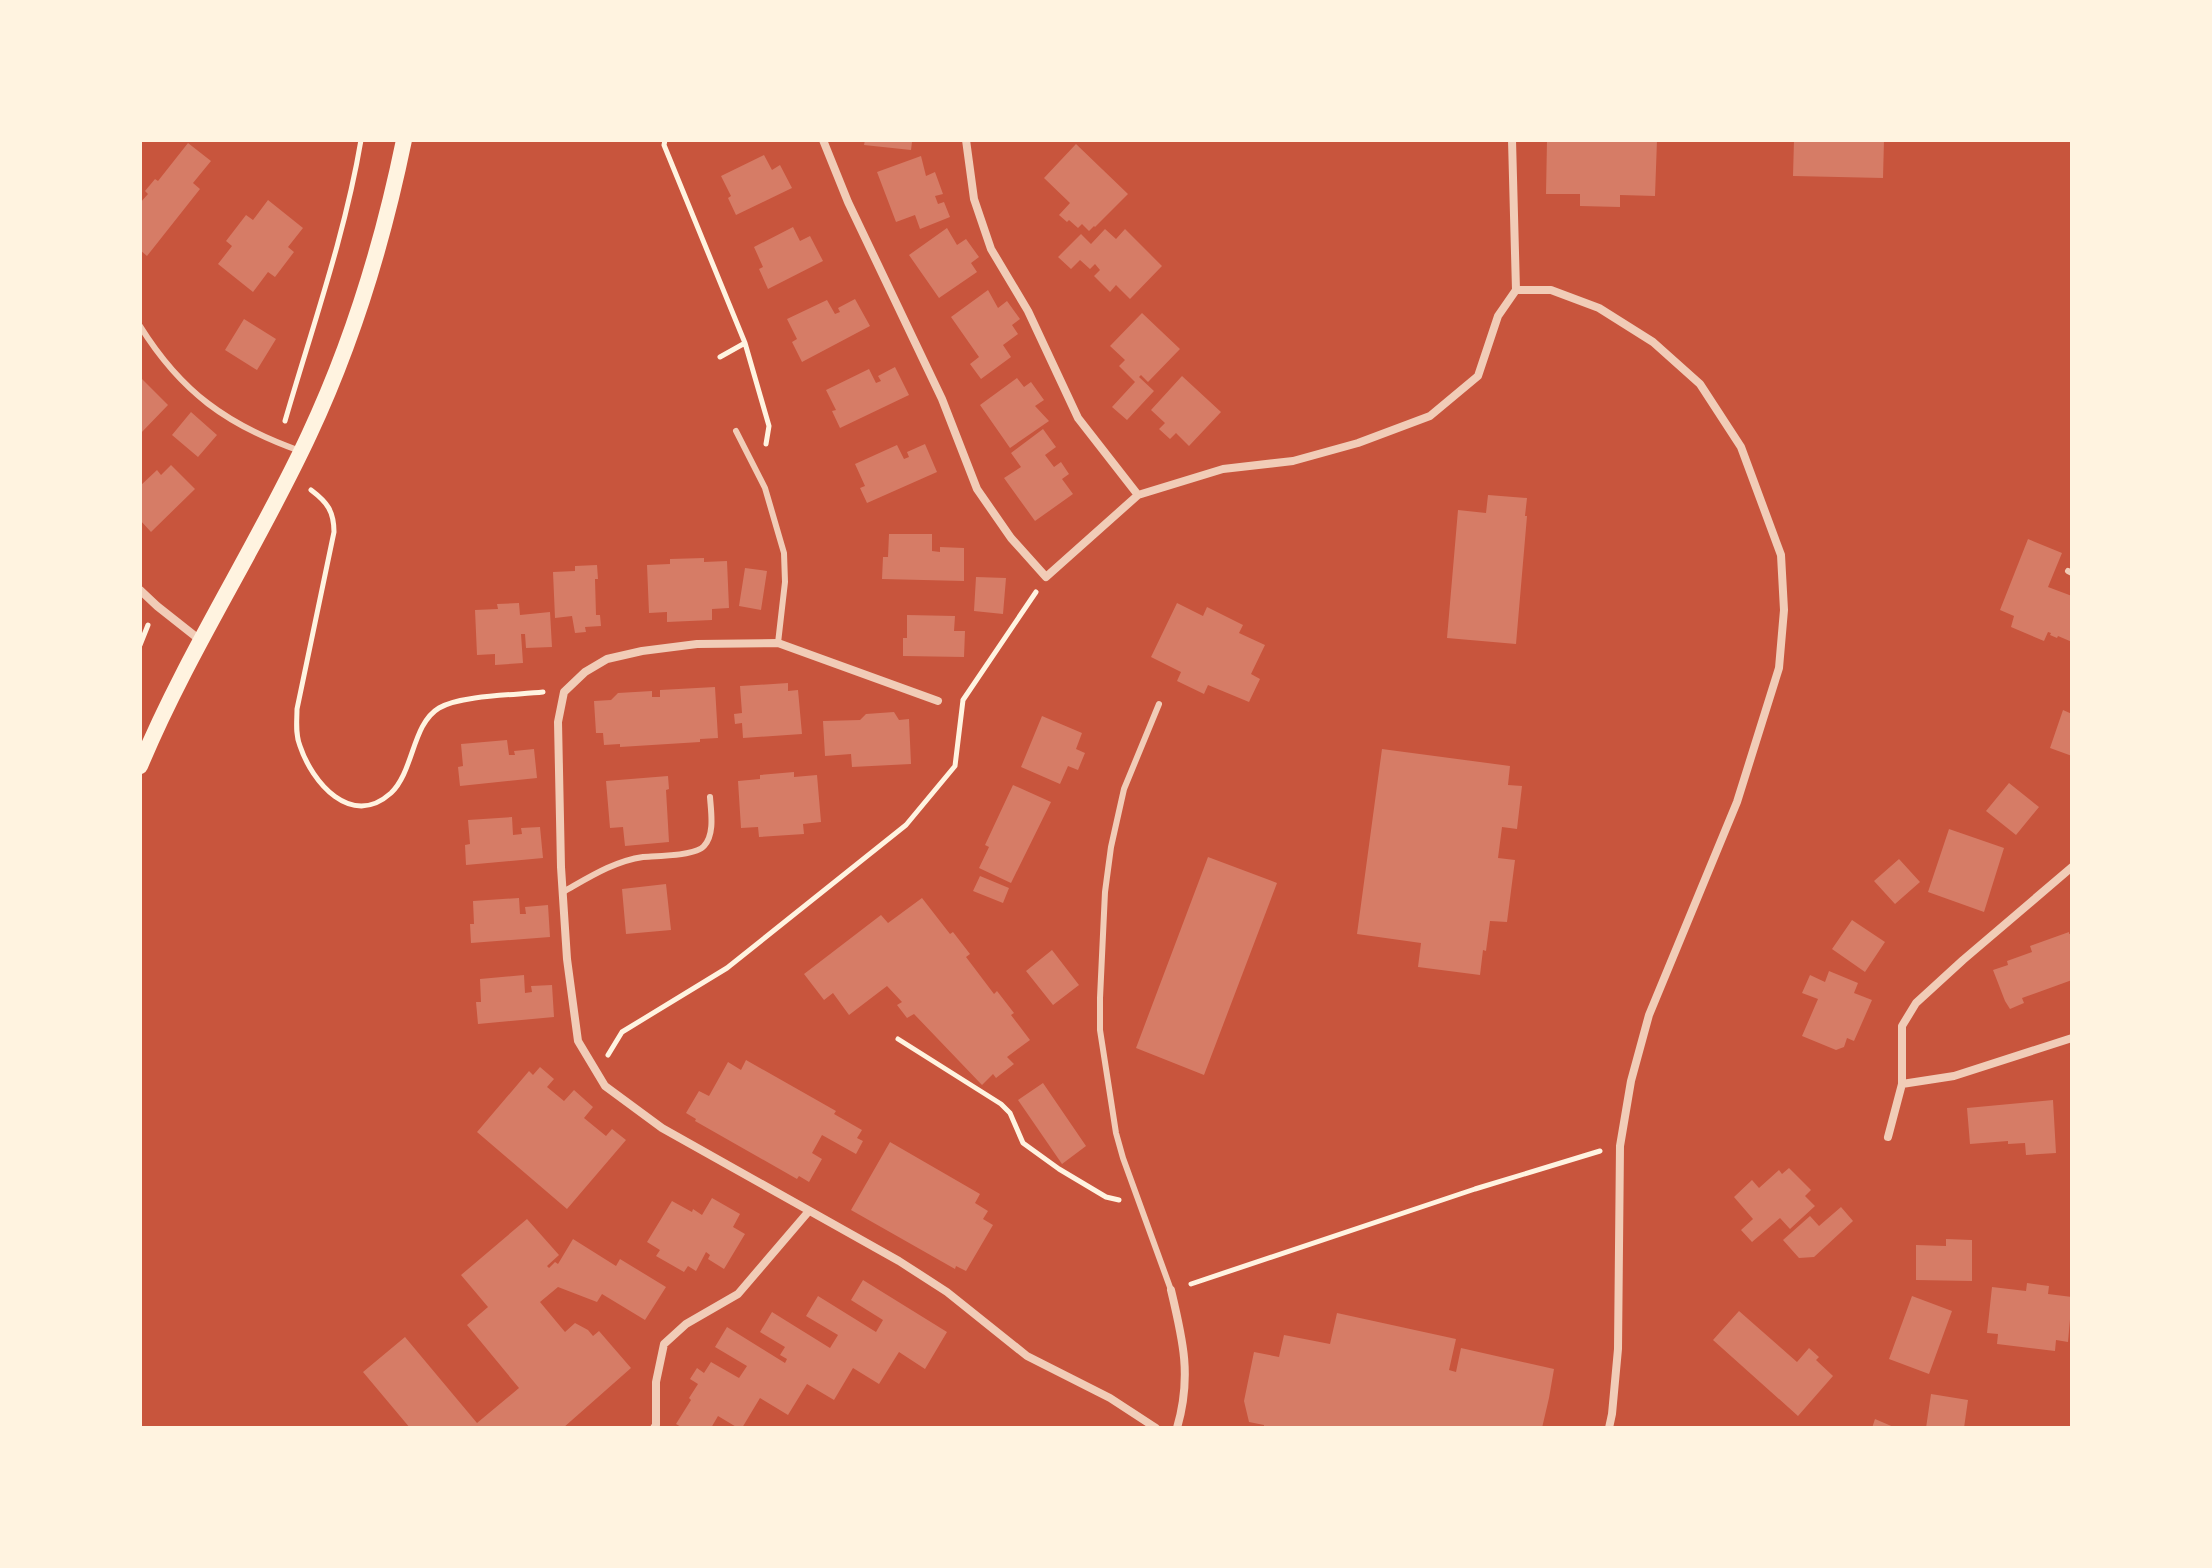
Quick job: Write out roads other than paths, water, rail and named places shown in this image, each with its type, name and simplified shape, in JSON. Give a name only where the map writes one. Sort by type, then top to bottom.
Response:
[{"type":"main road","points":[[140,766],[177,683],[301,452],[329,389],[369,281],[404,140]]},
{"type":"street","points":[[823,140],[848,202],[942,399],[977,489],[1011,538],[1046,577],[1138,495],[1223,469],[1293,461],[1358,443],[1430,416],[1478,376],[1498,316],[1516,290],[1512,140]]},
{"type":"street","points":[[966,140],[974,199],[991,249],[1028,311],[1078,418],[1138,495]]},
{"type":"street","points":[[1516,290],[1551,290],[1599,308],[1653,342],[1700,384],[1741,447],[1781,555],[1784,610],[1779,668],[1737,802],[1649,1015],[1631,1081],[1620,1146],[1618,1349],[1609,1428]]},
{"type":"street","points":[[140,590],[200,640]]},
{"type":"street","points":[[938,701],[778,643],[697,644],[630,653],[607,659],[585,672],[564,692],[558,722],[567,959],[578,1041],[605,1086],[662,1128],[899,1261],[947,1292],[1027,1356],[1110,1398],[1156,1428]]},
{"type":"street","points":[[1888,1137],[1902,1084],[1902,1026],[1916,1003],[2072,867]]},
{"type":"street","points":[[1902,1084],[1954,1076],[2072,1038]]},
{"type":"street","points":[[654,1428],[656,1382],[664,1344],[686,1324],[738,1294],[809,1211]]},
{"type":"street","points":[[1171,1290],[1186,1372],[1185,1402],[1177,1428]]},
{"type":"lane","points":[[140,326],[156,353],[205,403],[228,419],[301,452]]},
{"type":"lane","points":[[736,431],[765,488],[784,553],[785,582],[778,643]]},
{"type":"lane","points":[[1159,704],[1124,789],[1111,847],[1105,892],[1100,1030],[1116,1133],[1171,1290]]},
{"type":"lane","points":[[563,892],[612,865],[638,858],[695,852],[704,847],[711,832],[710,797]]}]
